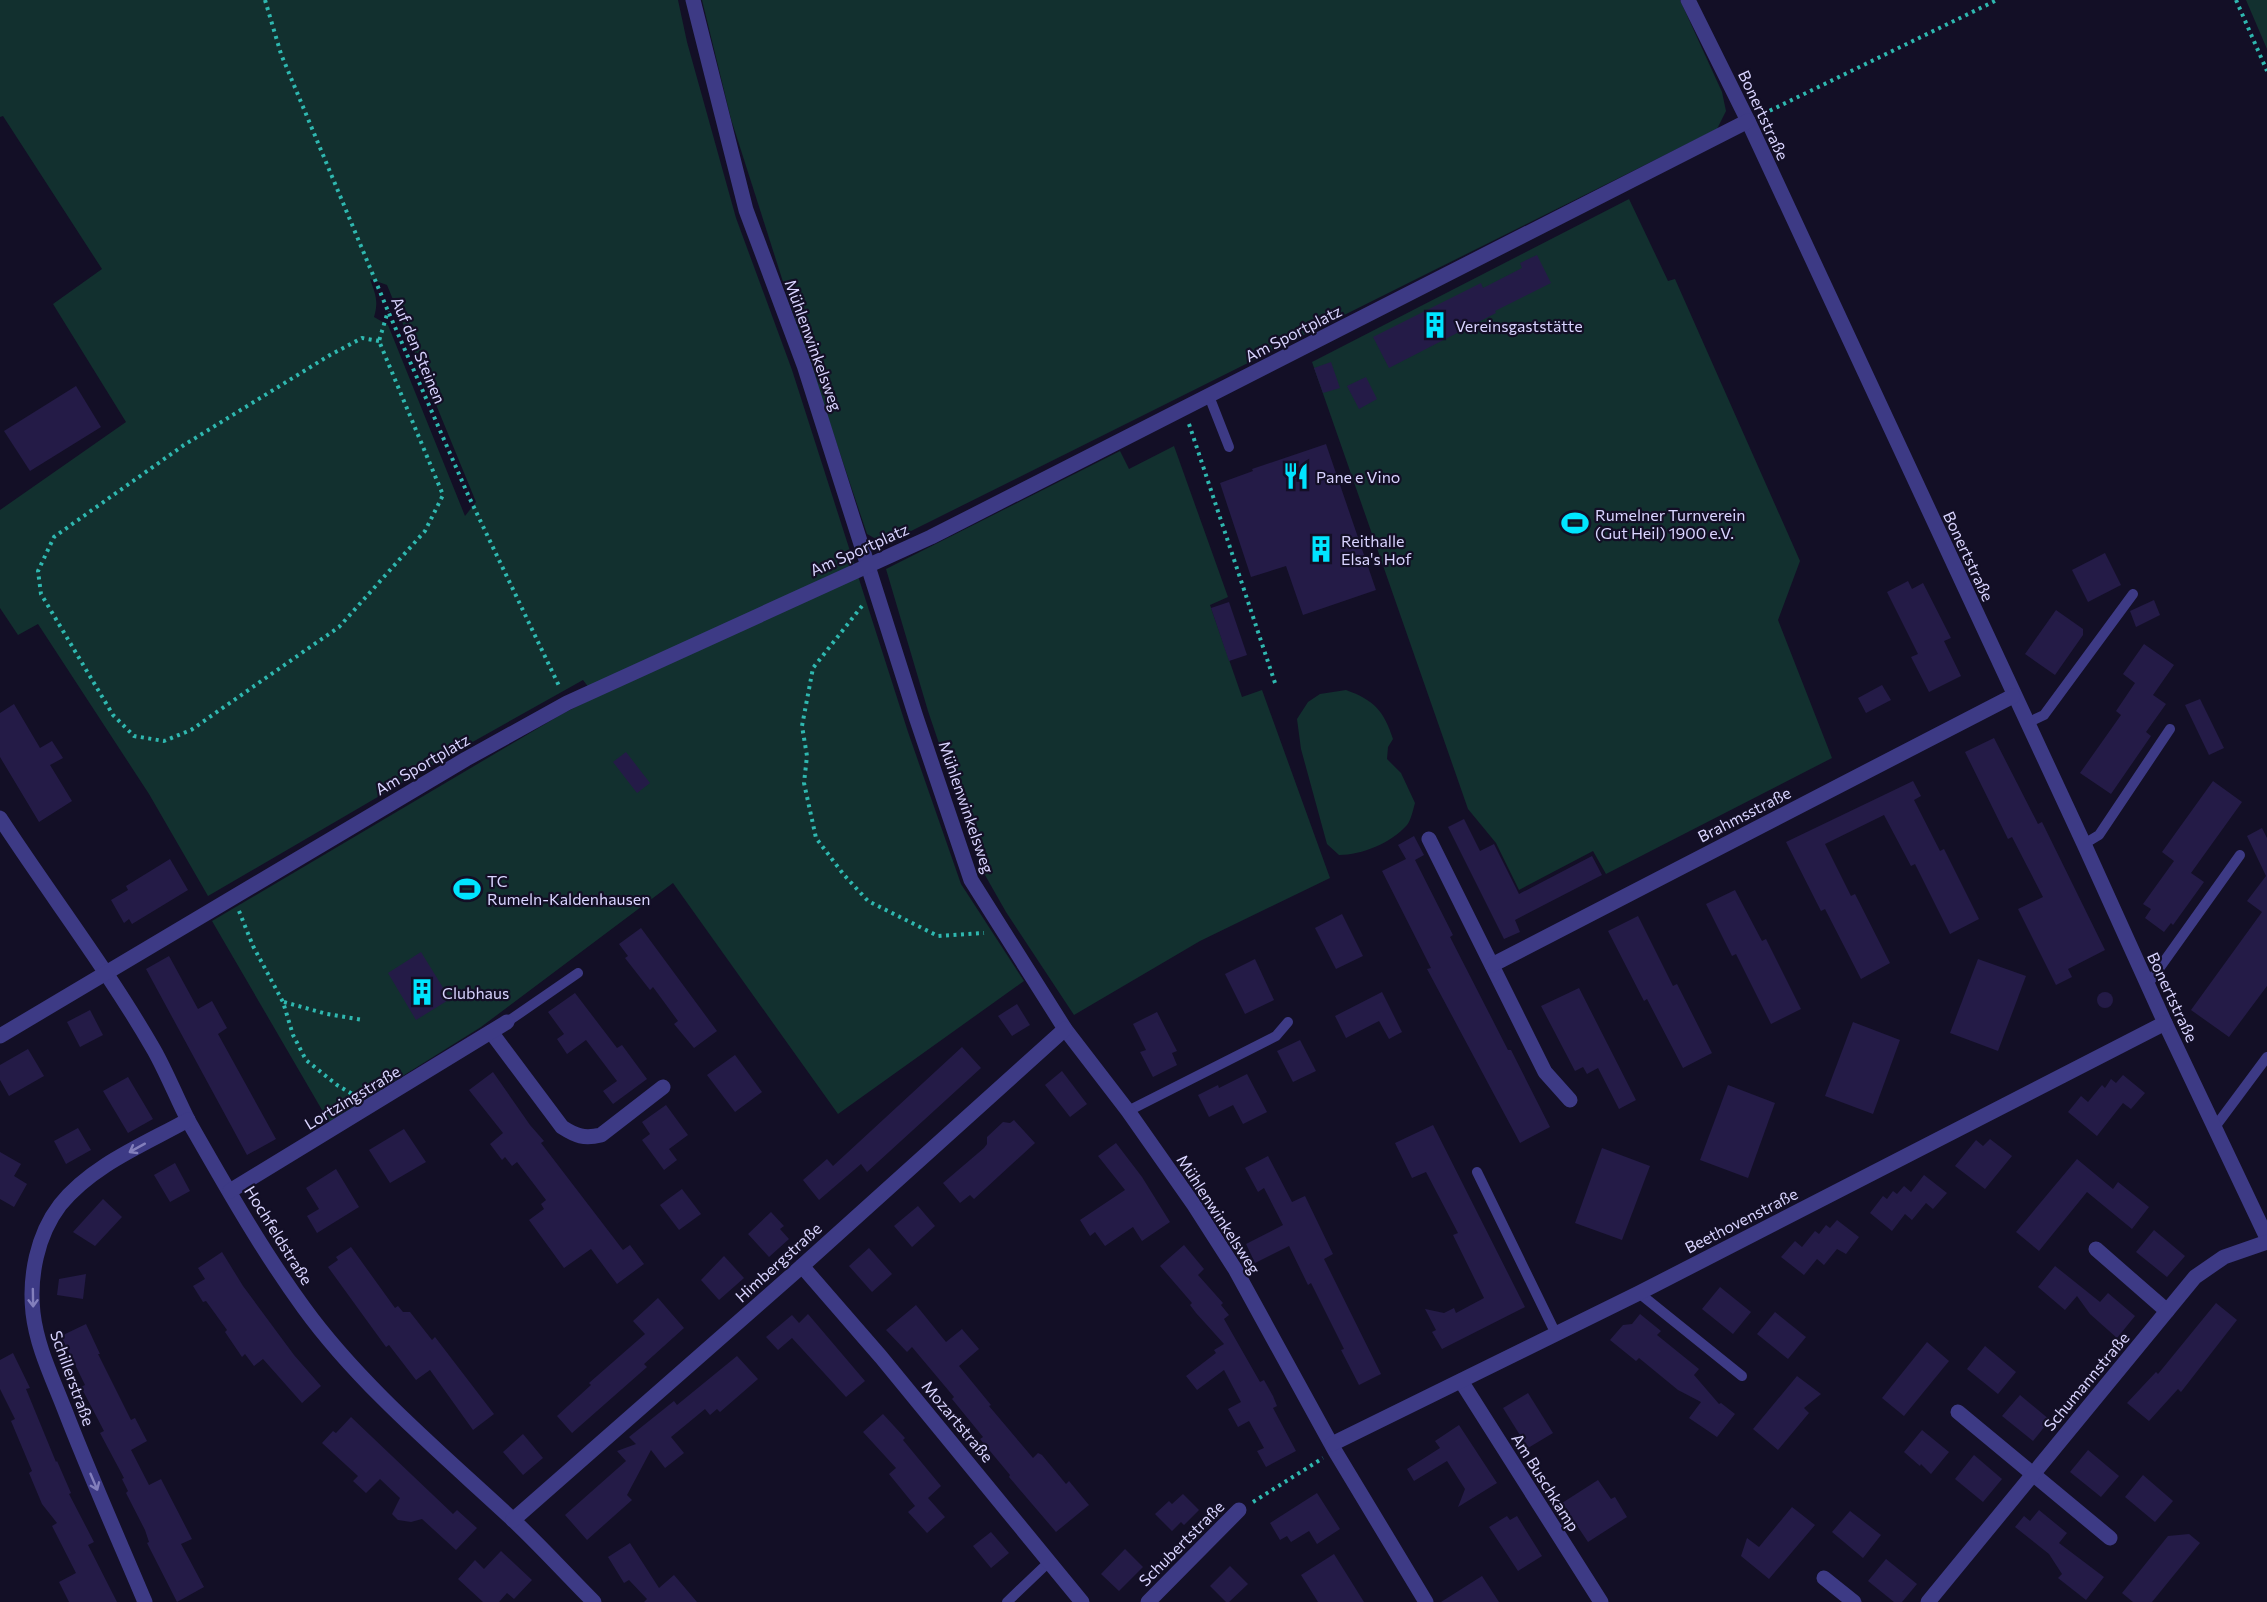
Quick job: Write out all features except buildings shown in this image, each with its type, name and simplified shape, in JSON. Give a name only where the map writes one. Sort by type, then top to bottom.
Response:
[{"type":"street","name":"Mühlenwinkelsweg","points":[[693,0],[746,210],[804,365],[916,717],[971,880],[1065,1029],[1128,1111],[1194,1204],[1236,1269],[1334,1448],[1426,1602]]},
{"type":"street","name":"Bonertstraße","points":[[1688,0],[1748,121],[2267,1240]]},
{"type":"street","name":"Am Sportplatz","points":[[0,1036],[231,897],[466,759],[567,703],[931,537],[1748,121]]},
{"type":"street","name":"Brahmsstraße","points":[[1492,964],[2013,696]]},
{"type":"street","name":"Hochfeldstraße","points":[[2,827],[104,973],[154,1051],[188,1120],[262,1246],[305,1310],[359,1372],[437,1450],[513,1520],[594,1602]]},
{"type":"street","points":[[1429,839],[1545,1072],[1570,1100]]},
{"type":"street","name":"Lortzingstraße","points":[[230,1191],[507,1022]]},
{"type":"street","name":"Beethovenstraße","points":[[1334,1448],[1461,1381],[2165,1023]]},
{"type":"street","name":"Himbergstraße","points":[[513,1520],[802,1266],[1065,1029]]},
{"type":"street","points":[[491,1032],[562,1127],[576,1136],[589,1138],[601,1136],[663,1087]]},
{"type":"street","name":"Schillerstraße","points":[[145,1602],[75,1437],[38,1342],[33,1312],[33,1273],[41,1240],[50,1222],[60,1205],[81,1183],[109,1164],[188,1120]]},
{"type":"street","name":"Schumannstraße","points":[[1928,1602],[2195,1277],[2224,1257],[2267,1240]]},
{"type":"street","points":[[2096,1249],[2167,1311]]},
{"type":"street","name":"Mozartstraße","points":[[802,1266],[881,1357],[1082,1602]]},
{"type":"street","name":"Am Buschkamp","points":[[1461,1381],[1601,1602]]},
{"type":"street","points":[[1958,1412],[2110,1538]]},
{"type":"street","name":"Schubertstraße","points":[[1148,1602],[1239,1510]]},
{"type":"street","points":[[1824,1578],[1854,1602]]},
{"type":"lane","points":[[1209,396],[1229,447]]},
{"type":"lane","points":[[2027,723],[2044,715],[2133,594]]},
{"type":"lane","points":[[2084,844],[2099,835],[2170,729]]},
{"type":"lane","points":[[2148,984],[2240,855]]},
{"type":"lane","name":"Lortzingstraße","points":[[507,1022],[578,973]]},
{"type":"lane","points":[[1128,1111],[1276,1036],[1288,1022]]},
{"type":"lane","points":[[2214,1127],[2267,1057]]},
{"type":"lane","points":[[1476,1172],[1556,1334]]},
{"type":"lane","points":[[1638,1293],[1742,1376]]},
{"type":"lane","points":[[1007,1602],[1050,1561]]},
{"type":"path","name":"Auf den Steinen","points":[[265,0],[281,54],[388,311],[469,497],[567,703]]},
{"type":"path","points":[[1748,121],[1997,0]]},
{"type":"path","points":[[2236,0],[2267,71]]},
{"type":"path","points":[[379,340],[362,338],[330,355],[184,445],[54,537],[38,571],[41,594],[113,715],[134,736],[164,741],[191,730],[339,627],[425,531],[443,495],[379,340],[388,311]]},
{"type":"path","points":[[1184,409],[1275,682]]},
{"type":"path","points":[[876,586],[813,668],[802,726],[807,756],[804,783],[816,838],[844,875],[868,901],[939,936],[979,932],[1007,936]]},
{"type":"path","points":[[231,897],[253,946],[283,1002],[293,1035],[306,1060],[337,1086],[365,1101],[369,1107]]},
{"type":"path","points":[[283,1002],[327,1014],[363,1020]]},
{"type":"path","points":[[1239,1510],[1334,1448]]},
{"type":"green space","points":[[0,0],[678,0],[687,42],[736,218],[792,370],[908,732],[961,884],[1024,981],[838,1114],[673,883],[481,1027],[329,1122],[212,921],[562,714],[596,697],[583,680],[208,896],[149,794],[38,624],[18,635],[0,608],[0,510],[126,422],[53,304],[102,269],[3,116],[0,117]],"holes":[[[370,279],[387,285],[476,502],[465,516],[388,325],[374,317],[376,302]]]},
{"type":"green space","points":[[702,0],[1680,0],[1722,92],[1726,111],[1717,129],[885,544],[867,534],[731,119]]},
{"type":"green space","points":[[2246,0],[2267,0],[2267,49]]},
{"type":"green space","name":"Rumelner Turnverein (Gut Heil) 1900 e.V.","points":[[1629,199],[1668,281],[1675,279],[1800,561],[1778,620],[1832,758],[1606,874],[1593,851],[1519,890],[1496,843],[1468,809],[1312,362]]},
{"type":"green space","points":[[1174,446],[1228,597],[1210,605],[1242,697],[1262,690],[1330,878],[1200,941],[1074,1015],[1006,912],[981,868],[928,711],[886,569],[1120,451],[1129,469]]},
{"type":"green space","points":[[1346,690],[1364,698],[1382,714],[1393,739],[1388,747],[1387,759],[1401,773],[1415,803],[1408,823],[1393,837],[1376,847],[1357,853],[1339,855],[1327,844],[1301,749],[1297,719],[1308,702],[1320,694]]},
{"type":"place","name":"Vereinsgaststätte","points":[[1435,325]]},
{"type":"place","name":"Pane e Vino","points":[[1296,476]]},
{"type":"place","name":"Rumelner Turnverein (Gut Heil) 1900 e.V.","points":[[1575,523]]},
{"type":"place","name":"Reithalle Elsa's Hof","points":[[1321,549]]},
{"type":"place","name":"TC Rumeln-Kaldenhausen","points":[[467,889]]},
{"type":"place","name":"Clubhaus","points":[[422,992]]}]
